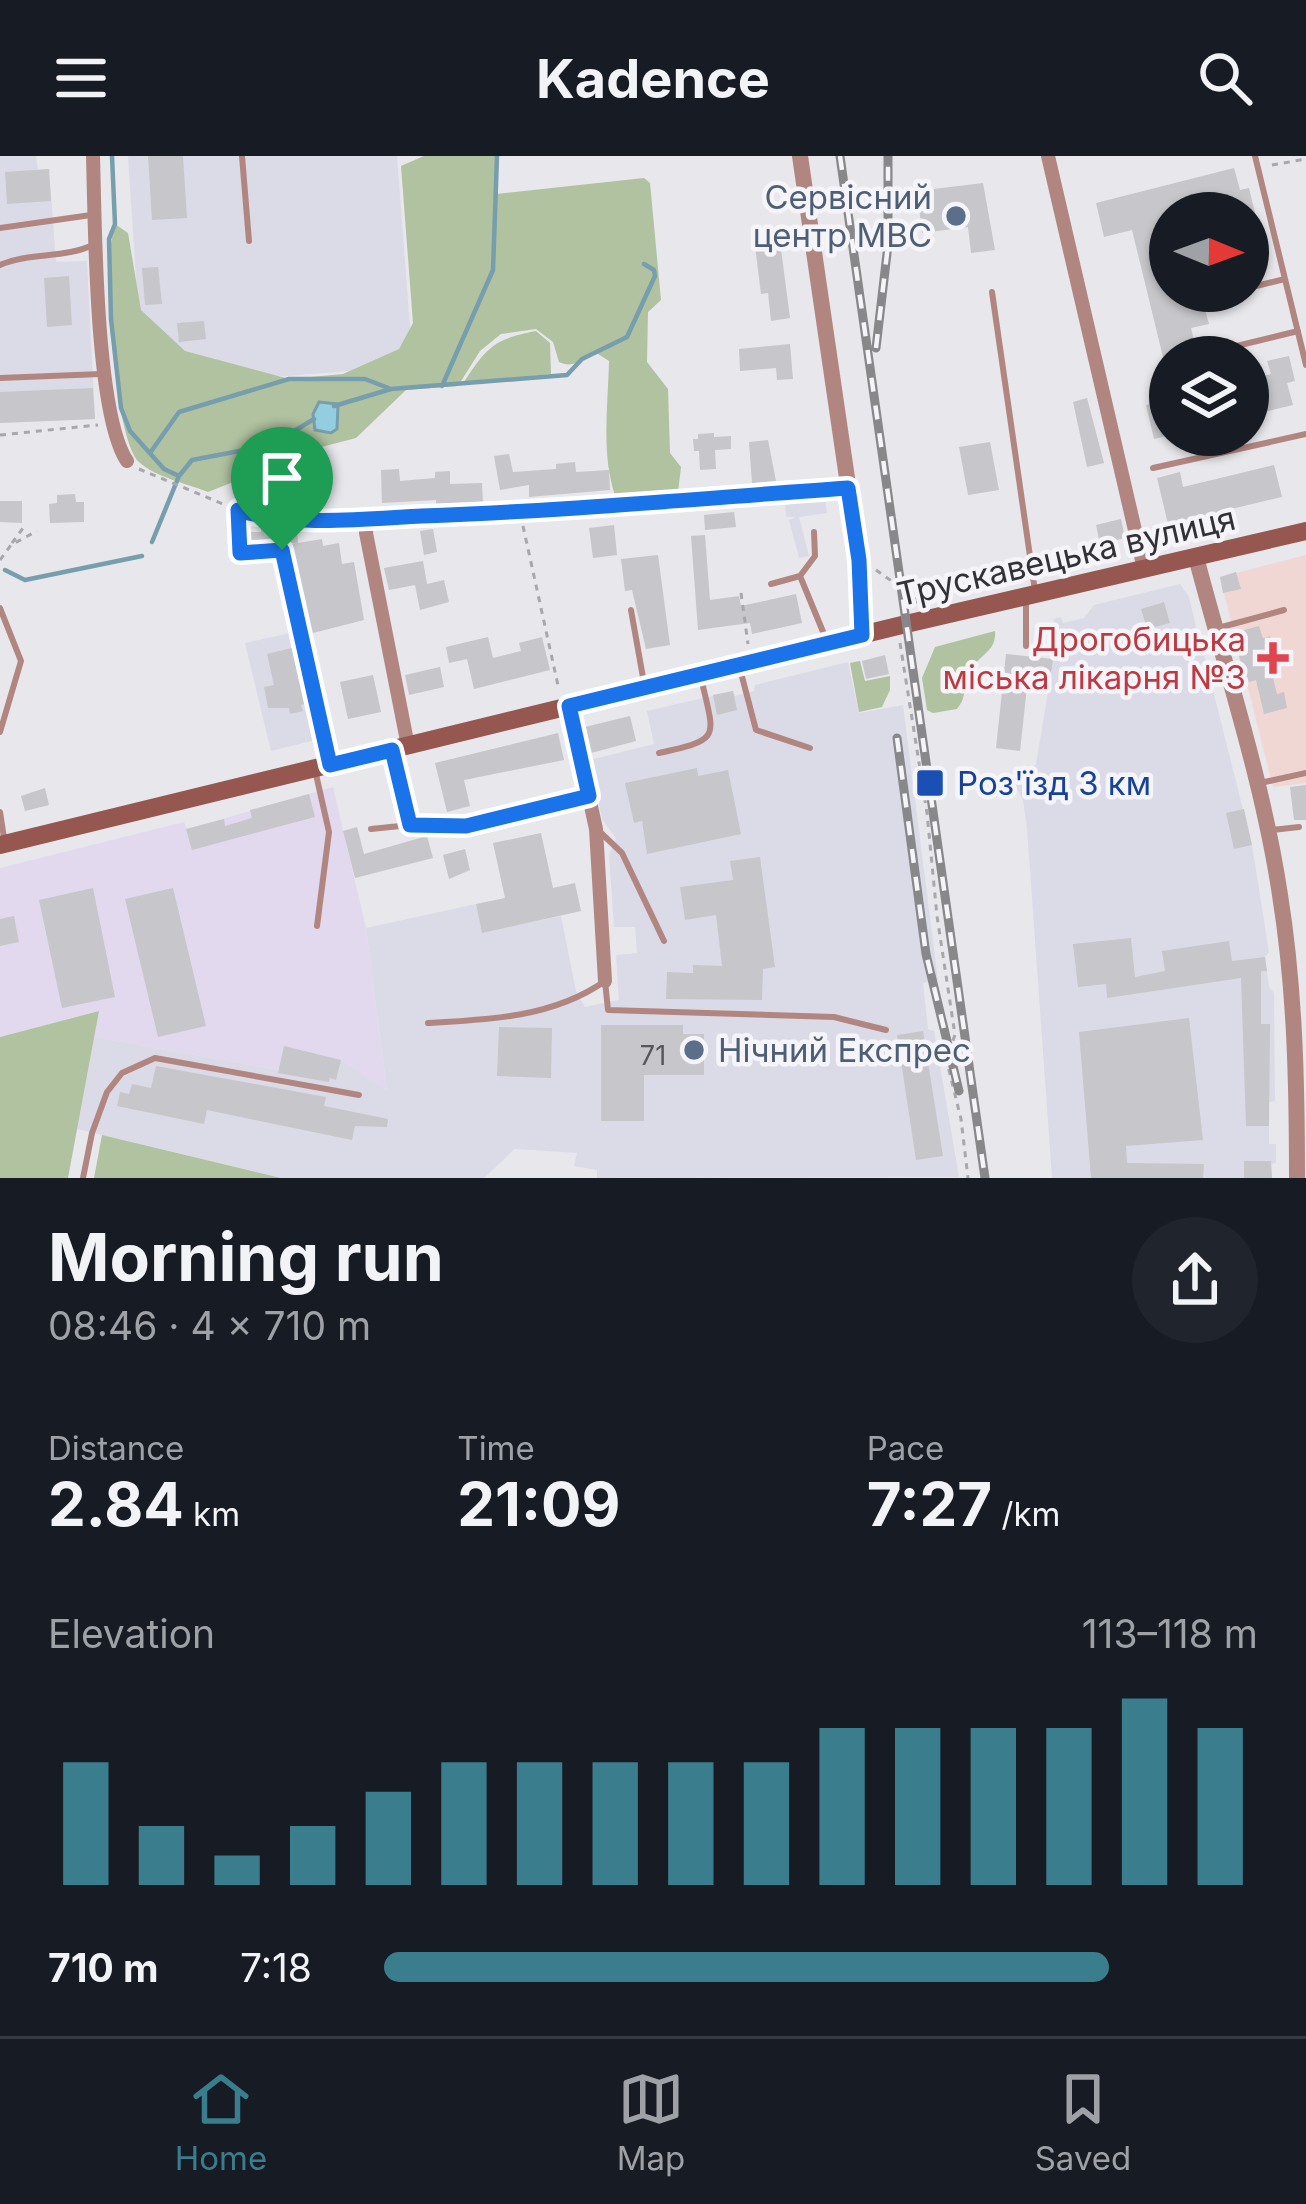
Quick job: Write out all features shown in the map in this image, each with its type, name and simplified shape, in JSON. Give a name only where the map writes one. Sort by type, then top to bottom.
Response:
[{"type":"main road","name":"Трускавецька вулиця","points":[[2,845],[400,748],[564,698],[645,688],[1306,531]]},
{"type":"street","points":[[93,156],[105,374],[111,424],[127,461]]},
{"type":"street","points":[[800,156],[859,560],[862,635]]},
{"type":"street","points":[[1048,156],[1144,569]]},
{"type":"street","points":[[400,748],[367,518],[520,513],[848,488]]},
{"type":"street","points":[[1196,557],[1268,830],[1299,981],[1297,1178]]},
{"type":"street","points":[[564,698],[596,829],[605,981]]},
{"type":"lane","points":[[242,156],[248,241]]},
{"type":"lane","points":[[1255,156],[1306,365]]},
{"type":"lane","points":[[0,228],[95,214]]},
{"type":"lane","points":[[0,265],[81,251],[97,243]]},
{"type":"lane","points":[[1269,283],[1285,279]]},
{"type":"lane","points":[[992,292],[1030,595],[1026,646]]},
{"type":"lane","points":[[1269,338],[1298,331]]},
{"type":"lane","points":[[0,378],[105,374]]},
{"type":"lane","points":[[1153,468],[1306,434]]},
{"type":"lane","points":[[248,513],[367,518]]},
{"type":"lane","points":[[771,584],[800,576],[815,556],[814,532]]},
{"type":"lane","points":[[282,550],[322,767],[329,832],[317,926]]},
{"type":"lane","points":[[800,576],[824,626],[827,644]]},
{"type":"lane","points":[[0,608],[21,661],[0,732]]},
{"type":"lane","points":[[632,610],[645,688]]},
{"type":"lane","points":[[1215,628],[1284,610]]},
{"type":"lane","points":[[739,665],[756,730],[810,748]]},
{"type":"lane","points":[[659,753],[709,739],[712,726],[700,675]]},
{"type":"lane","points":[[400,748],[410,825]]},
{"type":"lane","points":[[1256,784],[1306,773]]},
{"type":"lane","points":[[371,829],[466,826],[589,796]]},
{"type":"lane","points":[[0,812],[2,845]]},
{"type":"lane","points":[[1268,830],[1299,826]]},
{"type":"lane","points":[[596,829],[622,853],[664,940]]},
{"type":"lane","points":[[428,1023],[490,1019],[558,1007],[605,981],[608,1010],[834,1017],[886,1030]]},
{"type":"lane","points":[[83,1178],[107,1092],[122,1073],[155,1058],[358,1095]]},
{"type":"path","points":[[1258,168],[1306,159]]},
{"type":"path","points":[[0,436],[111,424]]},
{"type":"path","points":[[127,461],[183,490],[248,513]]},
{"type":"path","points":[[238,510],[240,553],[282,550]]},
{"type":"path","points":[[520,513],[564,698]]},
{"type":"path","points":[[0,560],[26,524]]},
{"type":"path","points":[[11,545],[37,531]]},
{"type":"path","points":[[859,560],[919,601]]},
{"type":"path","points":[[741,593],[748,644]]},
{"type":"path","points":[[900,642],[955,1035],[946,1058],[961,1118],[968,1178]]},
{"type":"shaded area","points":[[0,156],[36,156],[38,170],[49,169],[56,262],[87,261],[95,419],[0,423]]},
{"type":"shaded area","points":[[128,156],[397,156],[413,366],[247,379],[142,368]]},
{"type":"shaded area","points":[[825,498],[827,513],[799,517],[809,556],[799,558],[789,520],[795,517],[786,517],[785,503]]},
{"type":"shaded area","name":"Дрогобицька міська лікарня №3","points":[[1306,555],[1306,783],[1273,787],[1220,577]]},
{"type":"shaded area","points":[[1180,584],[1189,597],[1196,627],[1191,634],[1195,649],[1203,651],[1252,845],[1269,952],[1265,957],[1269,987],[1274,993],[1275,1101],[1269,1102],[1269,1144],[1276,1144],[1276,1163],[1271,1164],[1272,1178],[1052,1178],[1027,829],[1023,800],[1014,783],[1036,764],[1054,619],[1061,617],[1063,623],[1084,618],[1094,605]]},
{"type":"shaded area","points":[[295,632],[320,739],[271,751],[245,643]]},
{"type":"shaded area","points":[[848,662],[859,713],[903,705],[938,980],[923,983],[928,1029],[934,1031],[959,1177],[597,1178],[597,1170],[574,1166],[577,1153],[515,1149],[484,1178],[281,1178],[77,1129],[94,1037],[278,1070],[284,1046],[341,1060],[387,1091],[366,928],[476,904],[482,932],[561,916],[576,991],[585,1007],[619,1000],[616,955],[637,953],[635,927],[614,927],[609,855],[616,838],[602,819],[590,760],[654,744],[647,711],[733,691],[735,696],[754,691],[755,685]]},
{"type":"shaded area","points":[[333,787],[366,928],[387,1092],[341,1060],[284,1047],[278,1070],[94,1037],[98,1011],[0,1037],[0,868],[184,822],[187,829]]},
{"type":"green space","points":[[424,156],[497,156],[496,194],[644,178],[650,183],[661,300],[648,312],[647,362],[668,389],[670,453],[681,467],[678,492],[615,495],[607,446],[609,361],[595,352],[574,364],[559,362],[553,342],[536,329],[501,334],[480,351],[458,386],[406,390],[356,438],[248,466],[238,480],[208,492],[139,462],[123,420],[113,347],[110,272],[115,224],[128,233],[141,310],[185,351],[289,379],[343,374],[399,349],[413,323],[401,166]]},
{"type":"green space","points":[[536,331],[550,343],[551,374],[464,382],[493,346]]},
{"type":"green space","points":[[995,631],[990,649],[969,672],[957,709],[927,710],[922,678],[935,647]]},
{"type":"green space","points":[[860,661],[865,681],[890,676],[890,690],[882,707],[859,712],[850,663]]},
{"type":"green space","points":[[99,1011],[68,1178],[0,1178],[0,1037]]},
{"type":"green space","points":[[102,1135],[281,1178],[94,1178]]},
{"type":"water","points":[[319,402],[338,404],[337,429],[331,433],[315,430],[313,414]]},
{"type":"building","points":[[148,156],[183,156],[187,218],[152,220]]},
{"type":"building","points":[[1234,168],[1240,190],[1249,188],[1250,192],[1149,192],[1149,300],[1132,230],[1104,237],[1096,203]]},
{"type":"building","points":[[49,169],[51,201],[7,204],[5,172]]},
{"type":"building","name":"Сервісний центр МВС","points":[[983,183],[995,250],[971,253],[968,227],[922,233],[917,191]]},
{"type":"building","points":[[778,226],[790,318],[771,321],[768,293],[761,294],[753,230]]},
{"type":"building","points":[[158,267],[162,304],[145,305],[142,268]]},
{"type":"building","points":[[69,276],[72,325],[47,327],[44,278]]},
{"type":"building","points":[[1152,312],[1206,312],[1209,324],[1191,328],[1193,336],[1158,336]]},
{"type":"building","points":[[204,321],[206,339],[179,342],[177,323]]},
{"type":"building","points":[[790,344],[793,379],[777,380],[776,368],[740,371],[739,349]]},
{"type":"building","points":[[1289,356],[1295,381],[1287,383],[1293,405],[1269,411],[1269,361]]},
{"type":"building","points":[[93,388],[95,419],[0,423],[0,392]]},
{"type":"building","points":[[1087,398],[1104,463],[1087,467],[1073,402]]},
{"type":"building","points":[[714,433],[714,437],[731,436],[731,449],[715,450],[716,469],[700,470],[693,439]]},
{"type":"building","points":[[768,440],[776,481],[752,483],[749,442]]},
{"type":"building","points":[[990,442],[999,490],[968,495],[959,447]]},
{"type":"building","points":[[509,454],[513,472],[556,469],[556,464],[575,462],[576,472],[609,470],[610,490],[529,497],[529,485],[500,490],[494,456]]},
{"type":"building","points":[[1274,465],[1282,497],[1168,524],[1157,478],[1180,472],[1183,487]]},
{"type":"building","points":[[399,469],[400,481],[435,478],[435,472],[450,471],[450,484],[482,483],[483,503],[382,503],[381,470]]},
{"type":"building","points":[[75,494],[76,502],[84,502],[84,522],[50,523],[49,504],[57,503],[57,495]]},
{"type":"building","points":[[0,501],[22,501],[22,523],[0,522]]},
{"type":"building","points":[[734,512],[736,527],[705,530],[704,515]]},
{"type":"building","points":[[1121,519],[1125,538],[1100,544],[1096,525]]},
{"type":"building","points":[[261,521],[274,522],[274,531],[297,530],[298,543],[322,539],[323,546],[339,543],[342,564],[354,562],[364,620],[309,634],[288,545],[296,543],[247,546],[246,532],[261,532]]},
{"type":"building","points":[[614,525],[617,555],[593,558],[589,528]]},
{"type":"building","points":[[433,529],[437,552],[424,555],[420,531]]},
{"type":"building","points":[[705,535],[710,600],[739,596],[741,606],[796,594],[802,623],[752,634],[750,623],[698,630],[691,536]]},
{"type":"building","points":[[658,555],[670,645],[646,649],[632,590],[625,591],[621,559]]},
{"type":"building","points":[[423,561],[427,584],[444,580],[449,602],[420,610],[415,585],[389,590],[384,568]]},
{"type":"building","points":[[1236,572],[1241,589],[1223,593],[1220,577]]},
{"type":"building","points":[[1164,602],[1170,623],[1147,629],[1141,609]]},
{"type":"building","points":[[1259,626],[1263,638],[1270,636],[1275,656],[1268,657],[1277,694],[1284,692],[1287,708],[1264,714],[1256,680],[1246,683],[1233,633]]},
{"type":"building","points":[[488,637],[493,658],[521,651],[519,643],[542,637],[550,670],[474,689],[467,659],[449,663],[446,647]]},
{"type":"building","points":[[296,647],[309,703],[301,705],[303,711],[290,714],[289,708],[268,708],[264,687],[274,685],[267,654]]},
{"type":"building","points":[[1006,654],[1053,659],[1050,680],[1028,678],[1020,751],[996,748]]},
{"type":"building","points":[[885,655],[889,674],[866,679],[862,661]]},
{"type":"building","points":[[440,667],[444,687],[409,695],[405,675]]},
{"type":"building","points":[[373,675],[381,712],[348,719],[340,682]]},
{"type":"building","points":[[733,691],[737,710],[717,715],[713,695]]},
{"type":"building","points":[[630,716],[636,741],[591,753],[585,727]]},
{"type":"building","points":[[558,733],[564,760],[464,780],[470,806],[447,812],[435,763]]},
{"type":"building","points":[[697,768],[698,776],[728,770],[741,834],[647,854],[642,821],[634,823],[625,783]]},
{"type":"building","points":[[1306,785],[1306,820],[1294,820],[1290,787]]},
{"type":"building","points":[[45,788],[49,805],[25,811],[21,796]]},
{"type":"building","points":[[309,794],[315,817],[192,850],[186,829],[224,819],[225,826],[252,818],[250,810]]},
{"type":"building","points":[[1244,809],[1252,845],[1234,849],[1226,813]]},
{"type":"building","points":[[357,827],[364,854],[427,836],[433,858],[355,878],[343,831]]},
{"type":"building","points":[[541,833],[553,888],[575,883],[581,911],[482,933],[476,904],[505,898],[493,843]]},
{"type":"building","points":[[465,849],[470,870],[449,879],[443,855]]},
{"type":"building","points":[[760,857],[775,967],[763,969],[762,1000],[666,999],[667,972],[693,973],[693,965],[722,966],[716,915],[685,920],[680,887],[733,880],[730,861]]},
{"type":"building","points":[[93,888],[115,997],[62,1008],[39,900]]},
{"type":"building","points":[[173,888],[206,1026],[158,1037],[125,899]]},
{"type":"building","points":[[14,916],[19,942],[0,946],[0,919]]},
{"type":"building","points":[[1131,938],[1135,977],[1165,971],[1162,951],[1229,941],[1232,961],[1265,957],[1261,1024],[1270,1024],[1269,1126],[1246,1126],[1241,978],[1107,998],[1106,984],[1078,987],[1073,944]]},
{"type":"building","points":[[1189,1018],[1203,1140],[1126,1146],[1127,1163],[1204,1164],[1203,1178],[1091,1178],[1079,1032]]},
{"type":"building","points":[[601,1025],[683,1025],[683,1034],[704,1034],[704,1075],[644,1075],[644,1121],[601,1121]]},
{"type":"building","points":[[499,1027],[552,1028],[551,1078],[497,1076]]},
{"type":"building","points":[[923,1031],[943,1156],[916,1160],[897,1035]]},
{"type":"building","points":[[284,1046],[341,1060],[336,1080],[278,1073]]},
{"type":"building","points":[[156,1066],[326,1097],[324,1106],[388,1119],[387,1127],[355,1126],[352,1140],[207,1110],[204,1124],[117,1106],[120,1092],[129,1094],[132,1084],[151,1088]]},
{"type":"building","points":[[1244,1161],[1271,1161],[1272,1178],[1244,1178]]},
{"type":"waterway","points":[[112,156],[111,319],[121,408],[130,431],[164,469],[179,476]]},
{"type":"waterway","points":[[442,386],[493,270],[497,156]]},
{"type":"waterway","points":[[334,406],[391,389],[567,375],[582,359],[627,337],[655,276],[644,264]]},
{"type":"waterway","points":[[150,453],[179,412],[289,379],[365,379],[391,389]]},
{"type":"waterway","points":[[152,542],[179,476],[192,460],[271,445],[314,419]]},
{"type":"waterway","points":[[5,570],[25,580],[142,556]]},
{"type":"railway","points":[[840,156],[985,1178]]},
{"type":"railway","points":[[876,348],[888,245],[888,156]]},
{"type":"railway","points":[[897,738],[926,954],[959,1091]]},
{"type":"place","name":"Сервісний центр МВС","points":[[956,216]]},
{"type":"place","name":"Дрогобицька міська лікарня №3","points":[[1273,658]]},
{"type":"place","name":"Роз'їзд 3 км","points":[[930,783]]},
{"type":"place","name":"Нічний Експрес","points":[[694,1050]]},
{"type":"route","points":[[848,488],[859,560],[862,635],[569,706],[589,796],[466,826],[410,825],[392,750],[330,765],[282,550],[240,553],[238,510],[284,517],[367,518],[520,513],[848,488]]}]
